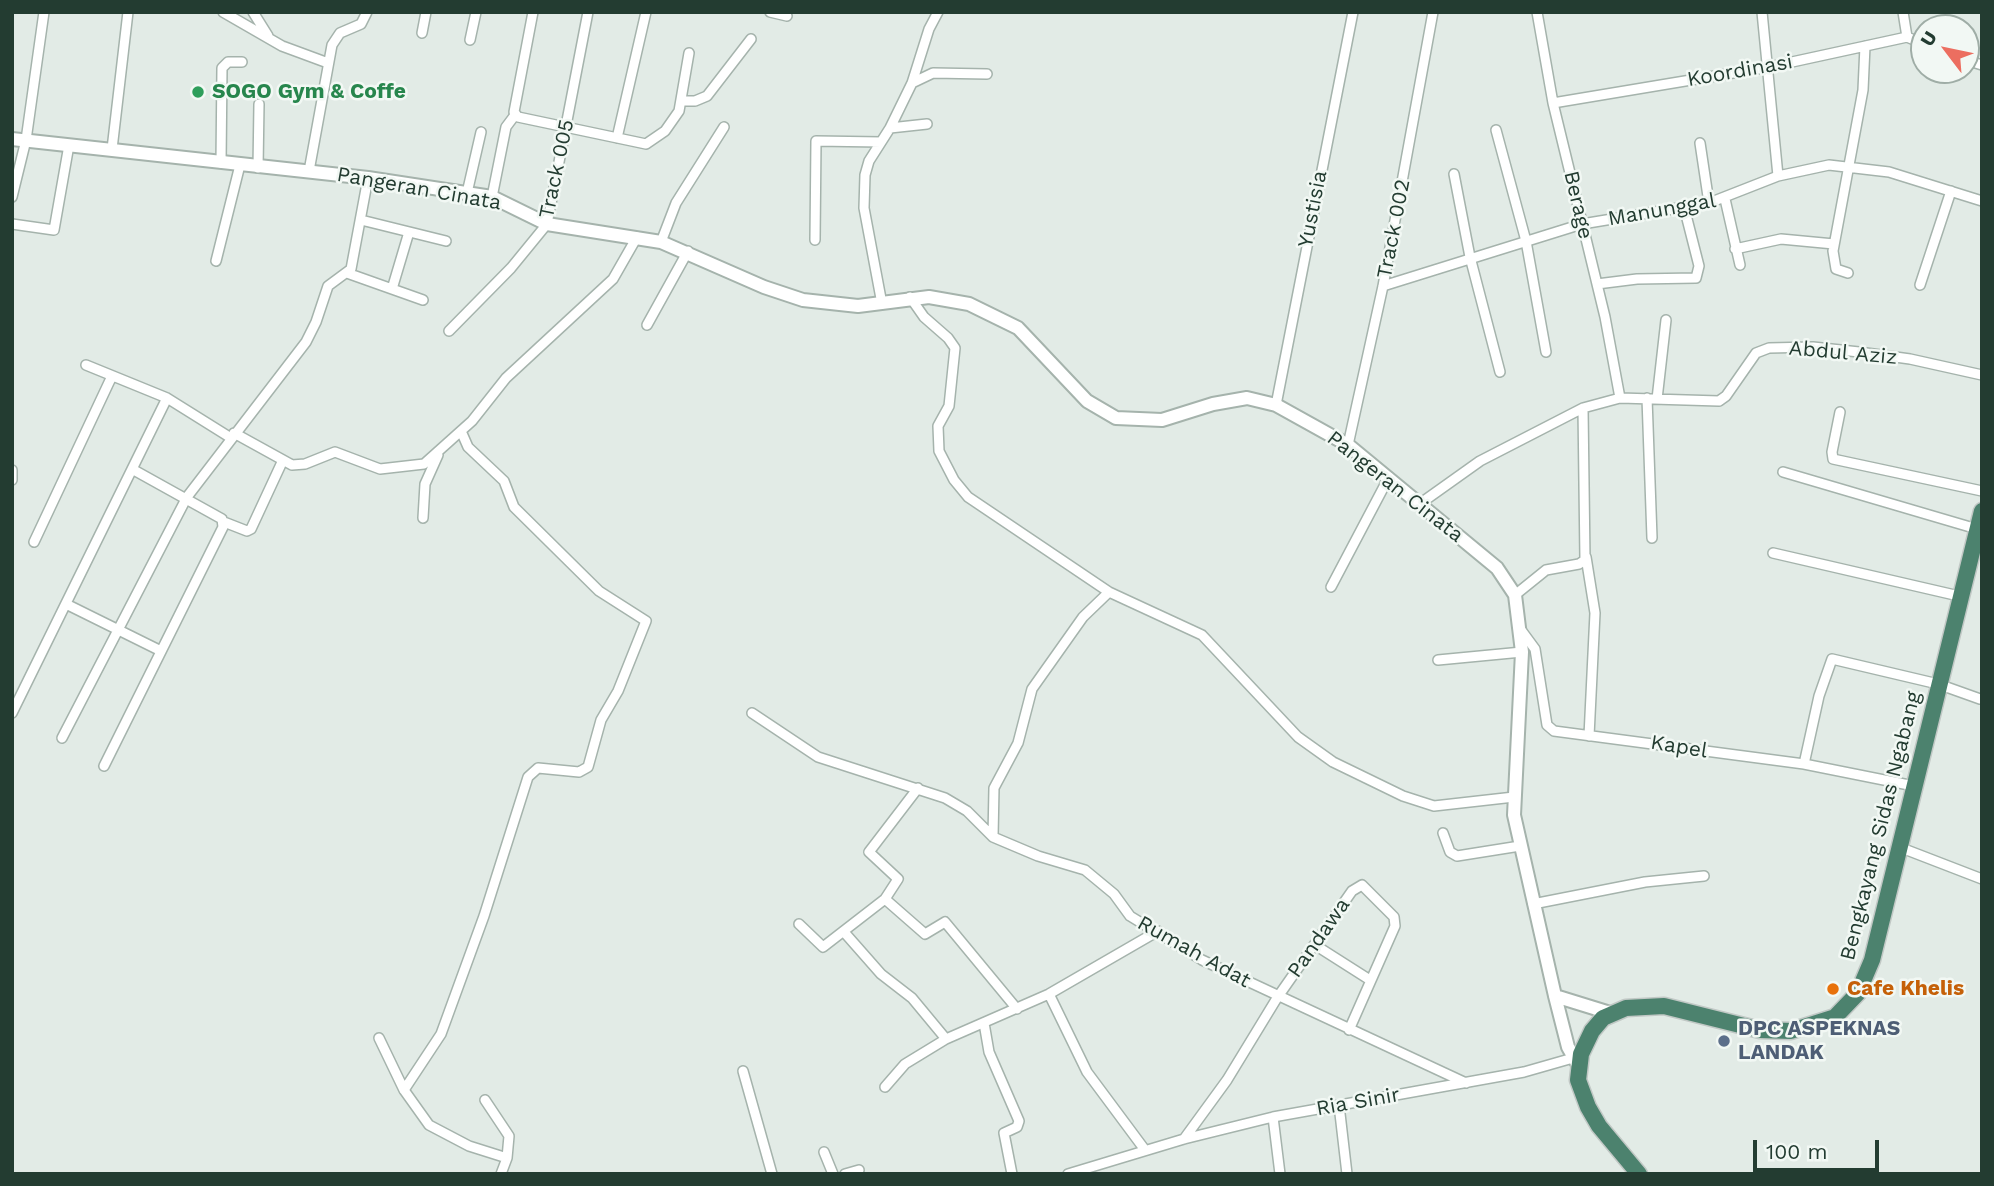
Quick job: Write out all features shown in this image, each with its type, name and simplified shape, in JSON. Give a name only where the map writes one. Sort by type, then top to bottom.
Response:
[{"type":"highway","name":"Bengkayang Sidas Ngabang","points":[[1610,1013],[1636,1007],[1664,1006],[1776,1032],[1803,1028],[1835,1017],[1858,993],[1868,972],[1982,511]]},
{"type":"highway","points":[[1610,1013],[1592,1031],[1575,1061],[1578,1080],[1588,1107],[1639,1174]]},
{"type":"street","points":[[12,197],[26,140],[44,12]]},
{"type":"street","points":[[112,149],[128,12]]},
{"type":"street","points":[[223,12],[303,56],[328,63]]},
{"type":"street","points":[[253,12],[269,38]]},
{"type":"street","points":[[309,172],[328,63],[338,35],[359,26],[367,12]]},
{"type":"street","points":[[422,33],[426,12]]},
{"type":"street","points":[[470,40],[476,12]]},
{"type":"street","points":[[492,197],[506,127],[515,115],[533,12]]},
{"type":"street","name":"Track 005","points":[[449,331],[510,268],[547,224],[588,12]]},
{"type":"street","points":[[617,138],[646,12]]},
{"type":"street","points":[[770,12],[788,16]]},
{"type":"street","points":[[882,304],[863,190],[869,161],[890,128],[912,83],[929,29],[938,12]]},
{"type":"street","name":"Yustisia","points":[[1276,405],[1353,12]]},
{"type":"street","name":"Track 002","points":[[1348,445],[1383,286],[1433,12]]},
{"type":"street","name":"Berage","points":[[1537,12],[1553,103],[1597,284],[1620,398]]},
{"type":"street","points":[[1762,12],[1778,176]]},
{"type":"street","points":[[1903,12],[1908,37]]},
{"type":"street","name":"Koordinasi","points":[[1553,103],[1769,67],[1908,37]]},
{"type":"street","points":[[682,101],[695,102],[707,96],[751,39]]},
{"type":"street","points":[[1847,273],[1836,269],[1834,244],[1863,90],[1865,46]]},
{"type":"street","points":[[515,115],[646,144],[653,141],[675,119],[682,101],[689,53]]},
{"type":"street","points":[[221,163],[222,68],[228,62],[243,62]]},
{"type":"street","points":[[912,83],[933,73],[987,74]]},
{"type":"street","points":[[258,168],[259,104]]},
{"type":"street","points":[[890,128],[927,124]]},
{"type":"street","points":[[661,242],[680,195],[724,127]]},
{"type":"street","points":[[1496,130],[1525,241],[1546,352]]},
{"type":"street","points":[[467,193],[481,132]]},
{"type":"street","name":"Pangeran Cinata","points":[[12,139],[368,178],[492,197],[547,224],[661,242],[688,251],[764,287],[803,300],[838,305],[882,304],[910,298],[943,298],[969,304],[1002,318],[1033,341],[1087,401],[1116,418],[1147,422],[1162,420],[1213,404],[1247,398],[1276,405],[1348,445],[1497,568],[1514,595],[1522,652],[1520,741],[1514,797],[1520,846],[1555,996],[1575,1061]]},
{"type":"street","points":[[815,240],[816,141],[881,142]]},
{"type":"street","points":[[1700,143],[1709,203]]},
{"type":"street","points":[[12,223],[54,230],[69,145]]},
{"type":"street","points":[[215,261],[240,165]]},
{"type":"street","name":"Manunggal","points":[[1383,286],[1582,224],[1709,203],[1725,199],[1778,176],[1829,165],[1848,165],[1889,172],[1982,201]]},
{"type":"street","points":[[1454,174],[1470,257],[1500,372]]},
{"type":"street","points":[[62,738],[187,497],[306,342],[328,286],[335,278],[347,273],[355,257],[368,178]]},
{"type":"street","points":[[1920,285],[1951,191]]},
{"type":"street","points":[[1725,199],[1740,265]]},
{"type":"street","points":[[1597,284],[1637,279],[1696,278],[1699,266],[1684,206]]},
{"type":"street","points":[[362,220],[446,241]]},
{"type":"street","points":[[392,289],[409,232]]},
{"type":"street","points":[[86,365],[167,398],[232,435],[298,466],[335,452],[371,468],[404,469],[424,464],[472,421],[506,378],[613,279],[637,237]]},
{"type":"street","points":[[1735,249],[1781,239],[1834,244]]},
{"type":"street","points":[[647,325],[688,251]]},
{"type":"street","points":[[347,273],[423,300]]},
{"type":"street","points":[[910,298],[923,317],[948,338],[955,348],[949,406],[939,426],[939,451],[954,480],[968,497],[1109,592],[1202,635],[1298,737],[1326,759],[1402,796],[1434,806],[1514,797]]},
{"type":"street","points":[[1652,538],[1652,399],[1666,320]]},
{"type":"street","name":"Abdul Aziz","points":[[1420,503],[1472,465],[1583,408],[1620,398],[1719,401],[1726,396],[1756,354],[1769,348],[1813,347],[1859,352],[1910,359],[1982,375]]},
{"type":"street","points":[[34,542],[112,376]]},
{"type":"street","points":[[12,713],[167,398]]},
{"type":"street","points":[[1583,408],[1585,555],[1595,613],[1589,736]]},
{"type":"street","points":[[1840,412],[1833,459],[1982,491]]},
{"type":"street","points":[[404,1090],[441,1034],[488,904],[528,777],[538,768],[579,772],[588,767],[601,720],[618,691],[646,625],[645,618],[592,584],[514,507],[504,481],[468,447],[461,431]]},
{"type":"street","points":[[423,518],[425,484],[439,453]]},
{"type":"street","points":[[132,468],[187,497],[224,523],[247,531],[251,529],[283,460]]},
{"type":"street","points":[[12,470],[12,480]]},
{"type":"street","points":[[1783,472],[1977,529]]},
{"type":"street","points":[[1331,587],[1389,477]]},
{"type":"street","points":[[104,766],[224,523]]},
{"type":"street","points":[[1773,553],[1959,596]]},
{"type":"street","points":[[1514,595],[1546,570],[1582,563],[1585,555]]},
{"type":"street","points":[[993,837],[994,788],[1018,743],[1032,689],[1083,617],[1109,592]]},
{"type":"street","points":[[66,604],[161,651]]},
{"type":"street","name":"Kapel","points":[[1521,630],[1535,649],[1549,729],[1804,765],[1914,786]]},
{"type":"street","points":[[1438,660],[1522,652]]},
{"type":"street","points":[[1804,765],[1830,661],[1938,684],[1980,699]]},
{"type":"street","name":"Rumah Adat","points":[[752,713],[800,748],[818,757],[918,788],[961,806],[993,837],[1092,873],[1114,894],[1130,916],[1202,960],[1277,998],[1466,1083]]},
{"type":"street","points":[[799,924],[821,947],[886,898],[898,879],[869,852],[918,788]]},
{"type":"street","points":[[1443,833],[1450,852],[1457,856],[1520,846]]},
{"type":"street","points":[[1899,847],[1982,879]]},
{"type":"street","points":[[1532,904],[1645,882],[1704,876]]},
{"type":"street","name":"Pandawa","points":[[1184,1139],[1227,1080],[1277,998],[1360,885],[1366,886],[1394,917],[1391,939],[1370,980]]},
{"type":"street","points":[[886,898],[925,934],[946,922],[1017,1009]]},
{"type":"street","points":[[844,932],[881,974],[912,998],[946,1039]]},
{"type":"street","points":[[885,1087],[905,1065],[946,1039],[1049,994],[1158,932]]},
{"type":"street","points":[[1315,944],[1370,980],[1349,1030]]},
{"type":"street","points":[[1049,994],[1087,1072],[1145,1150]]},
{"type":"street","points":[[1555,996],[1610,1013]]},
{"type":"street","points":[[984,1023],[989,1052],[1018,1121],[1017,1127],[1004,1134],[1012,1174]]},
{"type":"street","points":[[379,1038],[404,1090],[429,1125],[469,1146],[507,1158]]},
{"type":"street","name":"Ria Sinir","points":[[1068,1174],[1097,1170],[1145,1150],[1273,1117],[1575,1061]]},
{"type":"street","points":[[743,1071],[772,1174]]},
{"type":"street","points":[[485,1100],[509,1136],[507,1158],[501,1174]]},
{"type":"street","points":[[1339,1105],[1347,1174]]},
{"type":"street","points":[[1273,1117],[1280,1174]]},
{"type":"street","points":[[824,1152],[833,1174]]},
{"type":"street","points":[[845,1174],[859,1170]]},
{"type":"place","name":"SOGO Gym & Coffe","points":[[198,92]]},
{"type":"place","name":"Cafe Khelis","points":[[1833,989]]},
{"type":"place","name":"DPC ASPEKNAS LANDAK","points":[[1724,1041]]}]
